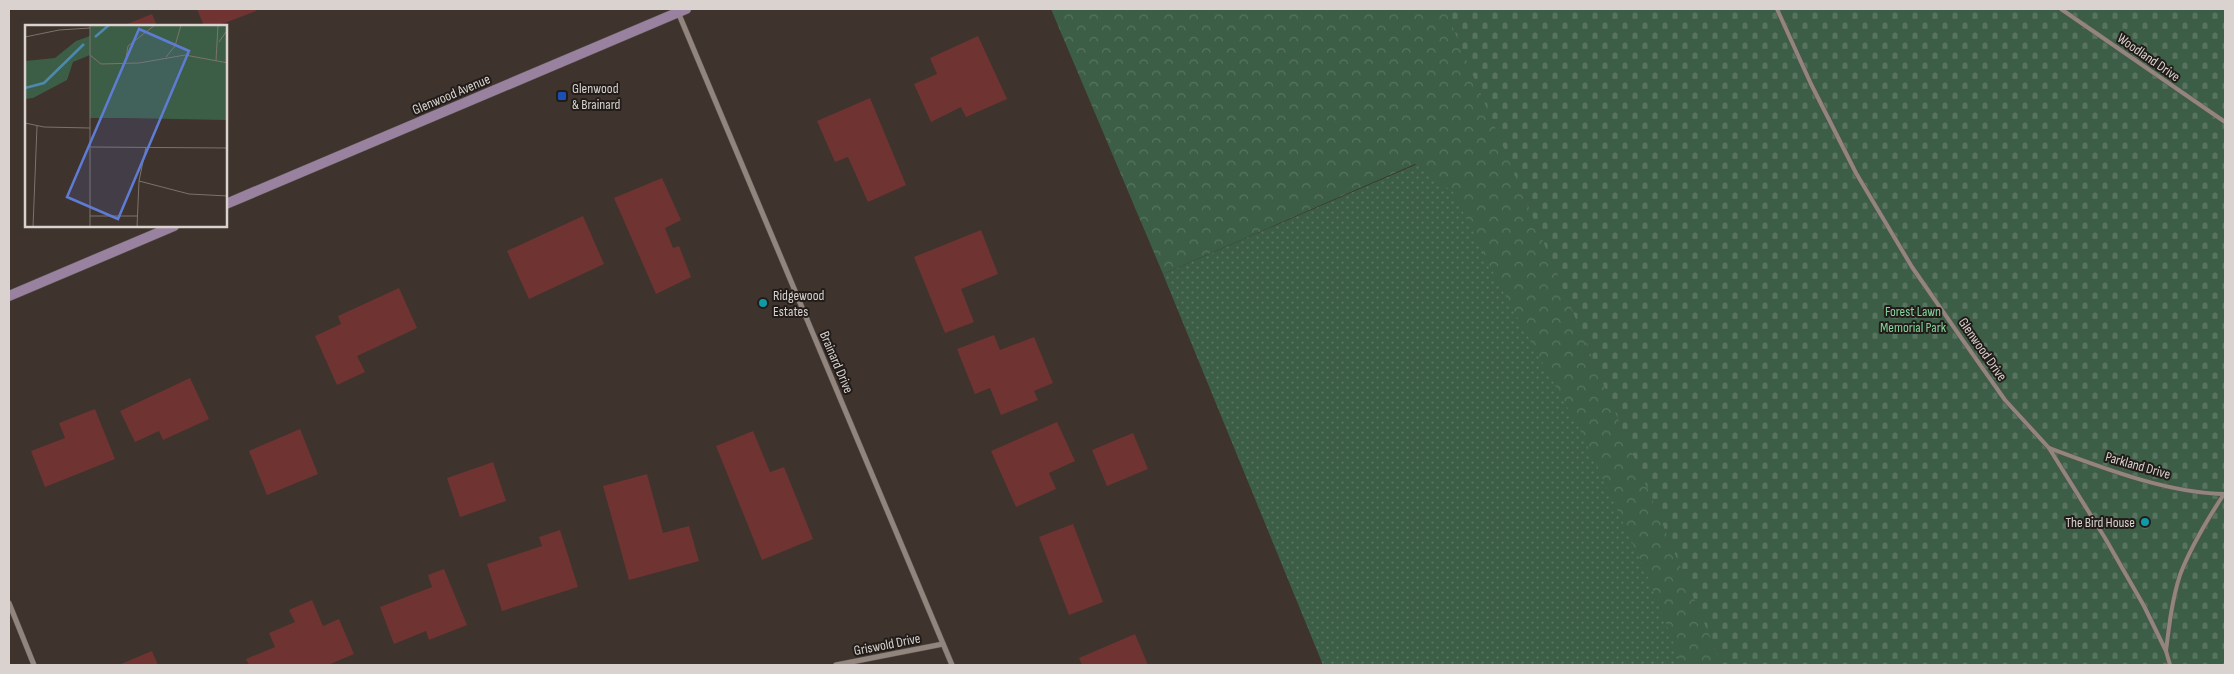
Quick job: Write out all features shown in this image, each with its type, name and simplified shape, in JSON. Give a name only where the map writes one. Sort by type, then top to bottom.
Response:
[{"type":"street","name":"Glenwood Avenue","points":[[228,203],[682,10]]},
{"type":"street","name":"Brainard Drive","points":[[682,10],[952,665]]},
{"type":"street","points":[[9,296],[169,228]]},
{"type":"street","points":[[9,603],[34,665]]},
{"type":"street","name":"Griswold Drive","points":[[836,665],[943,644]]},
{"type":"lane","points":[[1778,10],[1785,9]]},
{"type":"lane","name":"Woodland Drive","points":[[2061,9],[2225,122]]},
{"type":"lane","name":"Glenwood Drive","points":[[1778,10],[1811,84],[1856,173],[1912,267],[2005,400],[2049,448],[2105,538],[2144,606],[2166,651],[2170,665]]},
{"type":"lane","name":"Parkland Drive","points":[[2049,448],[2117,472],[2176,487],[2225,494],[2200,532],[2180,576],[2171,611],[2166,651]]},
{"type":"green space","points":[[1051,9],[1630,9],[1770,665],[1682,665],[1645,570],[1581,432],[1501,288],[1453,192],[1415,164],[1163,274]]},
{"type":"green space","name":"Forest Lawn Memorial Park","points":[[1445,9],[2225,9],[2225,665],[1722,665]]},
{"type":"green space","points":[[1496,130],[1722,665],[1323,665],[1163,274]]},
{"type":"building","points":[[197,9],[255,9],[256,11],[220,25],[204,25]]},
{"type":"building","points":[[152,14],[157,25],[124,25]]},
{"type":"building","points":[[978,36],[1007,99],[966,117],[961,107],[931,122],[914,84],[937,74],[930,58]]},
{"type":"building","points":[[870,98],[906,185],[868,202],[848,157],[835,162],[817,121]]},
{"type":"building","points":[[662,178],[681,220],[665,228],[673,248],[679,246],[691,277],[656,294],[614,198]]},
{"type":"building","points":[[583,216],[604,264],[529,299],[507,251]]},
{"type":"building","points":[[981,230],[998,274],[961,289],[974,322],[945,333],[914,257]]},
{"type":"building","points":[[399,288],[417,328],[357,356],[365,372],[337,385],[315,336],[341,324],[338,316]]},
{"type":"building","points":[[994,335],[1000,350],[1034,337],[1053,383],[1034,391],[1038,400],[1001,415],[990,388],[975,394],[957,349]]},
{"type":"building","points":[[190,378],[209,419],[163,440],[159,431],[135,442],[120,411]]},
{"type":"building","points":[[95,409],[115,459],[45,487],[31,451],[65,438],[59,423]]},
{"type":"building","points":[[1057,422],[1075,461],[1049,473],[1056,489],[1016,507],[991,451]]},
{"type":"building","points":[[300,429],[318,474],[267,495],[249,451]]},
{"type":"building","points":[[753,431],[770,472],[784,467],[813,539],[762,560],[716,446]]},
{"type":"building","points":[[1133,433],[1148,469],[1107,486],[1092,450]]},
{"type":"building","points":[[493,462],[506,501],[460,517],[447,478]]},
{"type":"building","points":[[647,474],[663,533],[689,526],[699,561],[629,580],[603,486]]},
{"type":"building","points":[[1073,524],[1103,602],[1069,615],[1039,537]]},
{"type":"building","points":[[560,530],[578,587],[502,611],[487,564],[542,546],[539,537]]},
{"type":"building","points":[[444,569],[467,625],[429,640],[426,631],[394,644],[380,607],[432,587],[428,575]]},
{"type":"building","points":[[312,600],[323,626],[339,619],[354,654],[328,665],[249,665],[246,659],[275,647],[269,633],[295,622],[289,610]]},
{"type":"building","points":[[1135,634],[1148,665],[1082,665],[1079,658]]},
{"type":"building","points":[[152,651],[158,665],[121,664]]},
{"type":"place","name":"Glenwood & Brainard","points":[[562,96]]},
{"type":"place","name":"Ridgewood Estates","points":[[763,303]]},
{"type":"place","name":"The Bird House","points":[[2145,522]]}]
